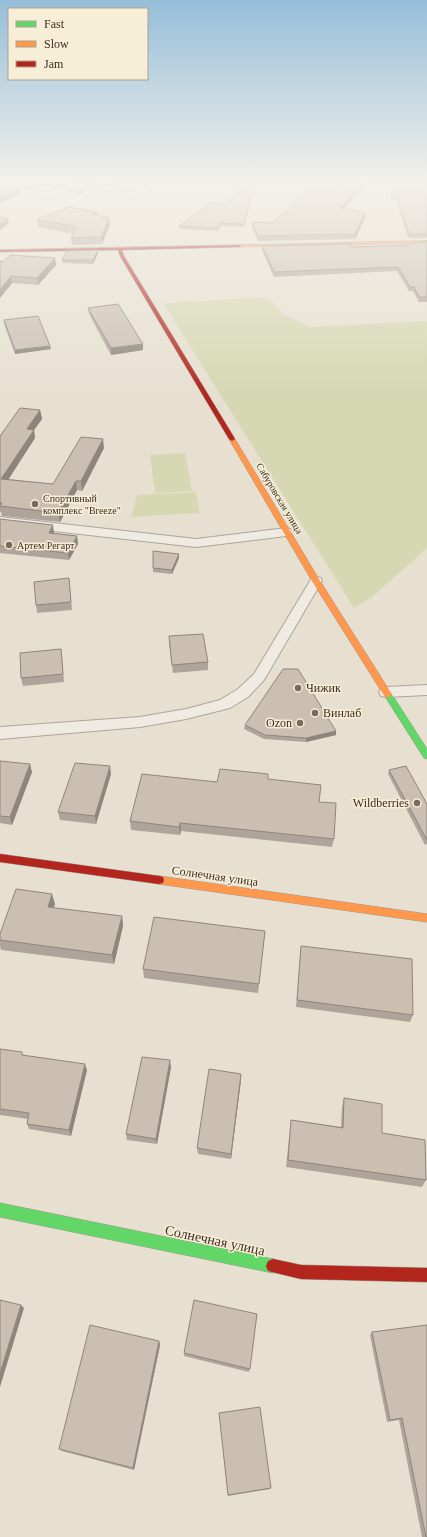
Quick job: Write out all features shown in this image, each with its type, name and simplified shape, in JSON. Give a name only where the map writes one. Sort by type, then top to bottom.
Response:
[{"type":"street","name":"Сабуровская улица","points":[[121,252],[286,532],[427,756]]},
{"type":"street","points":[[0,521],[196,543],[286,532]]},
{"type":"street","points":[[0,733],[140,722],[186,714],[225,704],[243,693],[259,677],[316,581]]},
{"type":"street","points":[[386,692],[427,690]]},
{"type":"street","name":"Солнечная улица","points":[[0,858],[427,918]]},
{"type":"street","name":"Солнечная улица","points":[[0,1210],[301,1272],[427,1275]]},
{"type":"green space","points":[[267,297],[283,314],[309,327],[427,321],[427,548],[372,597],[354,608],[163,303]]},
{"type":"green space","points":[[185,453],[192,491],[155,493],[150,455]]},
{"type":"green space","points":[[196,492],[200,513],[131,517],[137,495]]},
{"type":"building","points":[[67,252],[97,252],[93,260],[62,260]]},
{"type":"building","points":[[265,252],[427,252],[427,297],[419,297],[414,287],[410,287],[398,267],[274,272]]},
{"type":"building","points":[[10,255],[55,258],[37,278],[11,276],[0,290],[0,261],[3,262]]},
{"type":"building","points":[[118,304],[143,344],[111,348],[88,308]]},
{"type":"building","points":[[38,316],[50,346],[15,350],[4,320]]},
{"type":"building","points":[[20,408],[40,410],[27,429],[34,430],[1,479],[53,484],[81,437],[103,439],[81,481],[76,481],[58,513],[0,506],[2,503],[0,503],[0,436]]},
{"type":"building","points":[[0,519],[53,525],[49,533],[77,536],[68,553],[0,546]]},
{"type":"building","points":[[153,551],[179,554],[172,570],[153,568]]},
{"type":"building","points":[[69,578],[71,602],[36,605],[34,582]]},
{"type":"building","points":[[203,634],[208,662],[172,665],[169,636]]},
{"type":"building","points":[[61,649],[63,674],[21,678],[20,653]]},
{"type":"building","points":[[283,669],[298,669],[336,731],[306,738],[265,735],[245,725]]},
{"type":"building","points":[[0,761],[30,764],[10,817],[0,816]]},
{"type":"building","points":[[75,763],[110,766],[95,816],[58,812]]},
{"type":"building","points":[[406,766],[427,804],[427,840],[389,770]]},
{"type":"building","points":[[220,769],[268,774],[268,779],[321,785],[319,802],[336,803],[334,839],[180,823],[179,827],[130,821],[142,774],[217,782]]},
{"type":"building","points":[[16,889],[52,894],[48,907],[122,916],[112,955],[0,940],[0,934]]},
{"type":"building","points":[[154,917],[265,931],[259,984],[143,969]]},
{"type":"building","points":[[301,946],[412,959],[413,1015],[297,1000]]},
{"type":"building","points":[[0,1049],[22,1052],[22,1055],[85,1064],[69,1130],[27,1124],[29,1113],[0,1109]]},
{"type":"building","points":[[142,1057],[170,1060],[156,1139],[126,1134]]},
{"type":"building","points":[[209,1069],[241,1074],[231,1154],[197,1148]]},
{"type":"building","points":[[344,1098],[382,1104],[382,1133],[425,1140],[426,1180],[288,1160],[291,1120],[343,1128]]},
{"type":"building","points":[[0,1300],[21,1305],[0,1373]]},
{"type":"building","points":[[194,1300],[257,1314],[250,1369],[184,1353]]},
{"type":"building","points":[[90,1325],[159,1341],[133,1468],[59,1449]]},
{"type":"building","points":[[427,1325],[426,1537],[402,1418],[390,1420],[372,1332]]},
{"type":"building","points":[[260,1407],[271,1488],[228,1495],[219,1413]]},
{"type":"traffic: fast","points":[[388,695],[427,756]]},
{"type":"traffic: fast","points":[[0,1210],[273,1266]]},
{"type":"traffic: slow","points":[[232,439],[316,581],[388,695]]},
{"type":"traffic: slow","points":[[159,880],[427,918]]},
{"type":"traffic: jam","points":[[121,252],[232,439]]},
{"type":"traffic: jam","points":[[0,858],[159,880]]},
{"type":"traffic: jam","points":[[273,1266],[301,1272],[427,1275]]},
{"type":"place","name":"Спортивный комплекс \"Breeze\"","points":[[35,504]]},
{"type":"place","name":"Артем Регарт","points":[[9,545]]},
{"type":"place","name":"Чижик","points":[[298,688]]},
{"type":"place","name":"Винлаб","points":[[315,713]]},
{"type":"place","name":"Ozon","points":[[300,723]]},
{"type":"place","name":"Wildberries","points":[[417,803]]}]
